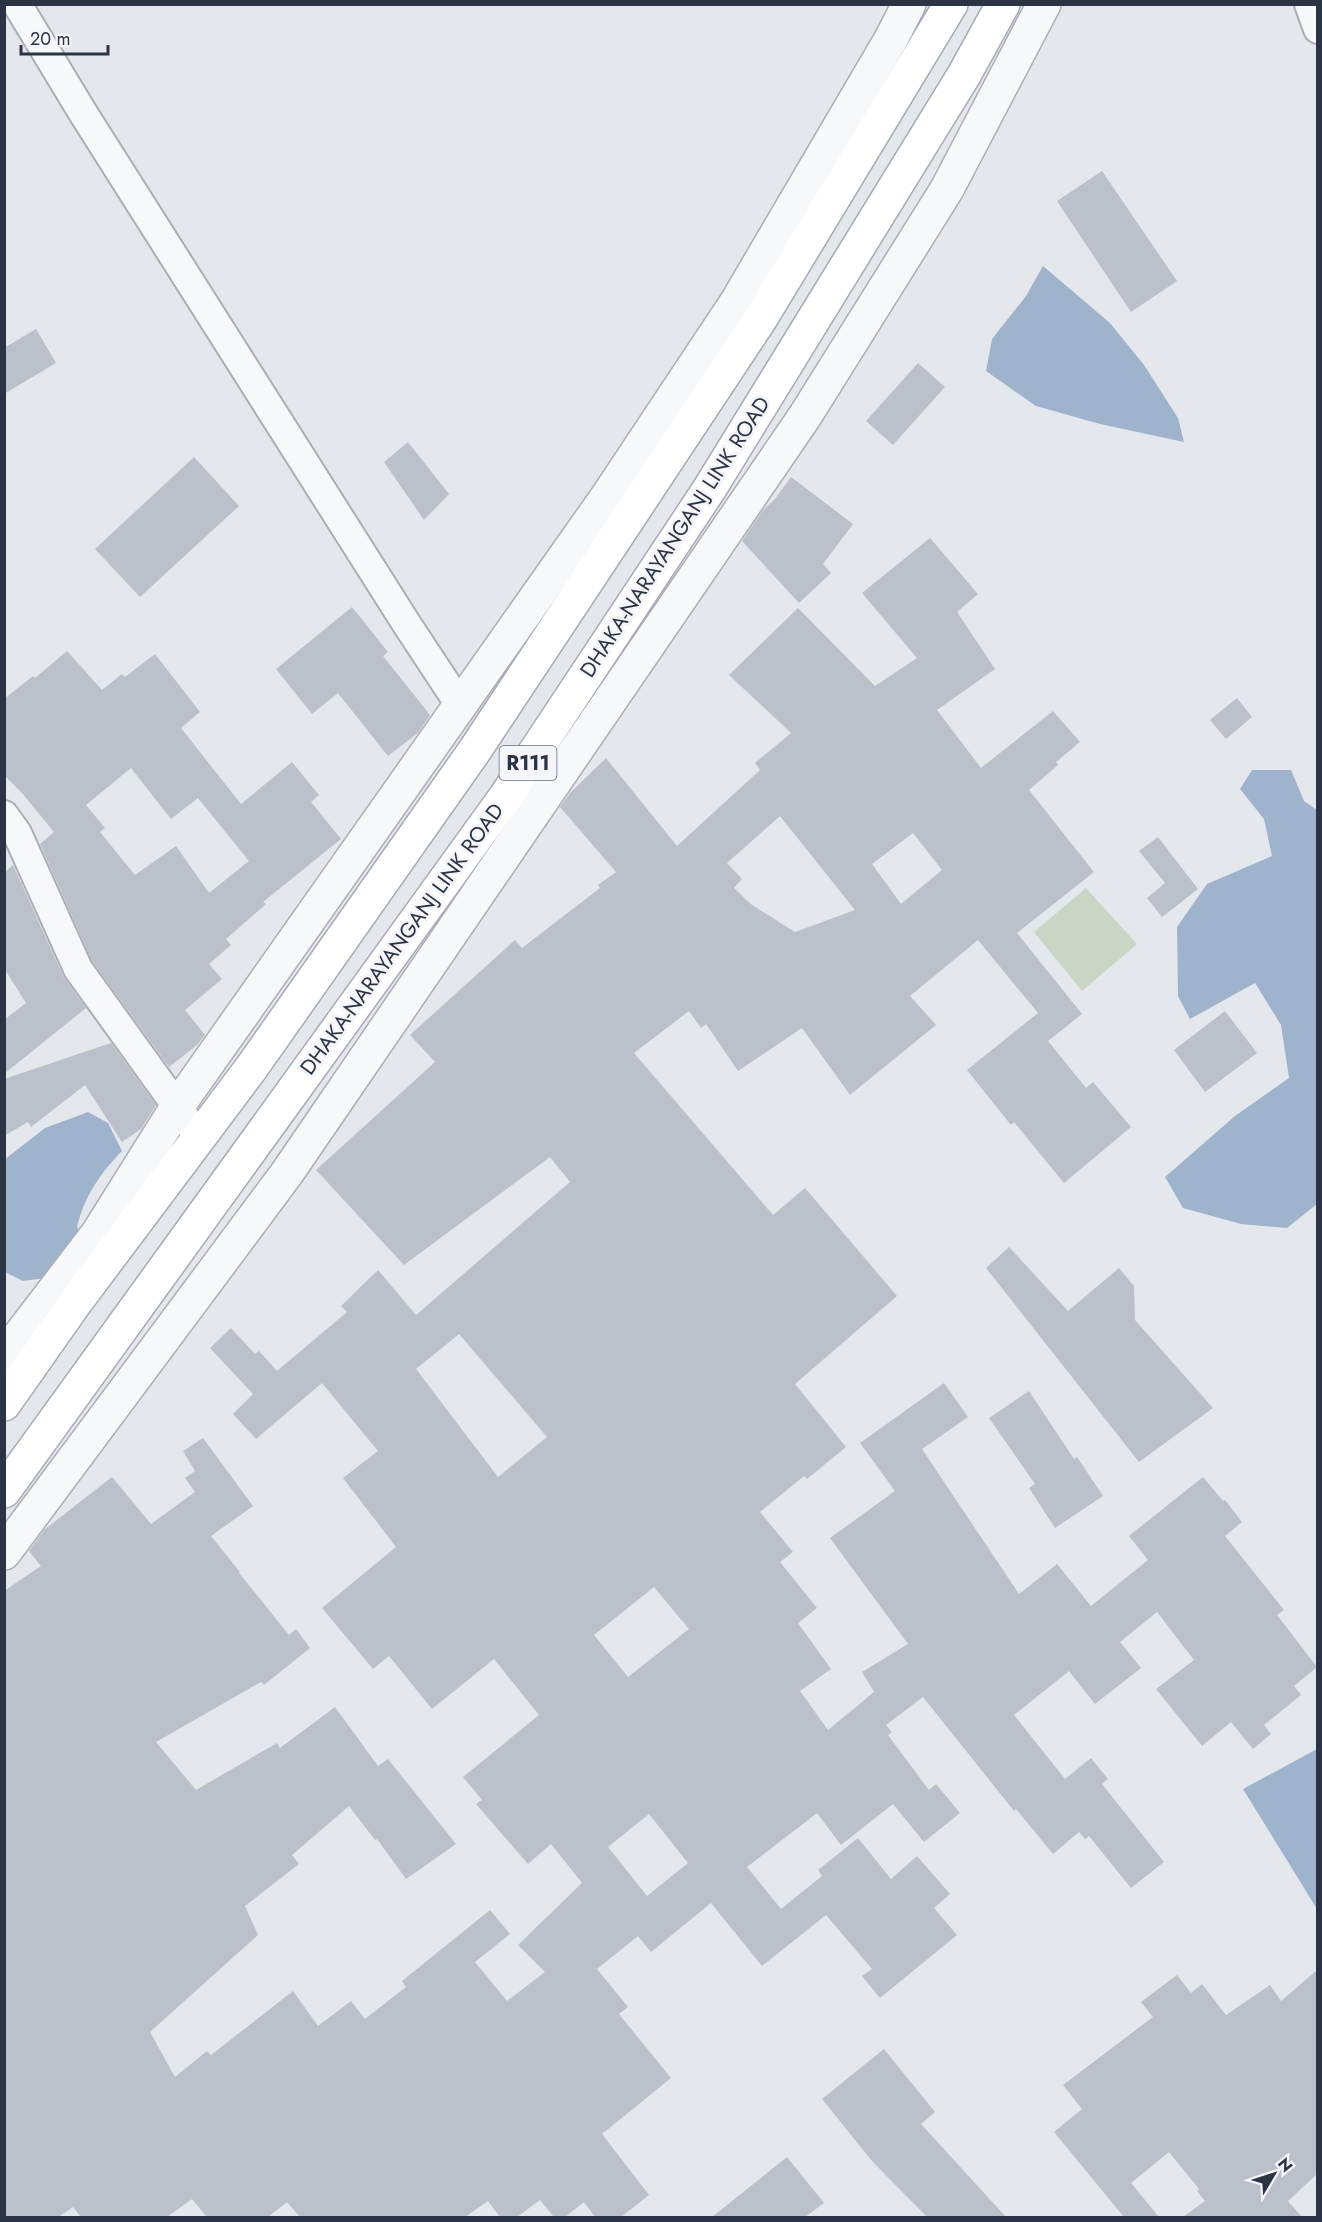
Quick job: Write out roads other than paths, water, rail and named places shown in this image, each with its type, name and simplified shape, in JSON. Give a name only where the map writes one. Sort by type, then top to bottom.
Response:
[{"type":"main road","name":"R111","points":[[4,1404],[75,1303],[252,1067],[475,750],[761,318],[951,4]]},
{"type":"main road","name":"DHAKA-NARAYANGANJ LINK ROAD","points":[[4,1491],[506,796],[711,488],[964,75],[1003,4]]},
{"type":"street","points":[[17,4],[369,565],[460,705]]},
{"type":"street","points":[[4,1356],[98,1233],[177,1107],[609,494],[736,303],[891,39],[909,4]]},
{"type":"street","points":[[4,1553],[286,1173],[805,416],[947,189],[1044,4]]},
{"type":"street","points":[[1309,4],[1317,29]]},
{"type":"street","points":[[4,815],[17,833],[78,969],[199,1137]]},
{"type":"water","points":[[1043,266],[1110,323],[1144,365],[1178,418],[1184,442],[1100,424],[1036,406],[986,371],[992,339],[1026,296]]},
{"type":"water","points":[[1252,770],[1291,770],[1304,801],[1317,810],[1317,1204],[1287,1228],[1241,1224],[1183,1208],[1165,1177],[1235,1116],[1289,1078],[1281,1025],[1255,983],[1190,1019],[1178,996],[1177,927],[1207,884],[1272,856],[1264,819],[1240,789]]},
{"type":"water","points":[[88,1112],[108,1123],[122,1151],[100,1177],[84,1205],[77,1227],[87,1244],[53,1277],[23,1281],[5,1272],[4,1160],[45,1128]]},
{"type":"water","points":[[1317,1749],[1317,1909],[1243,1789]]}]
